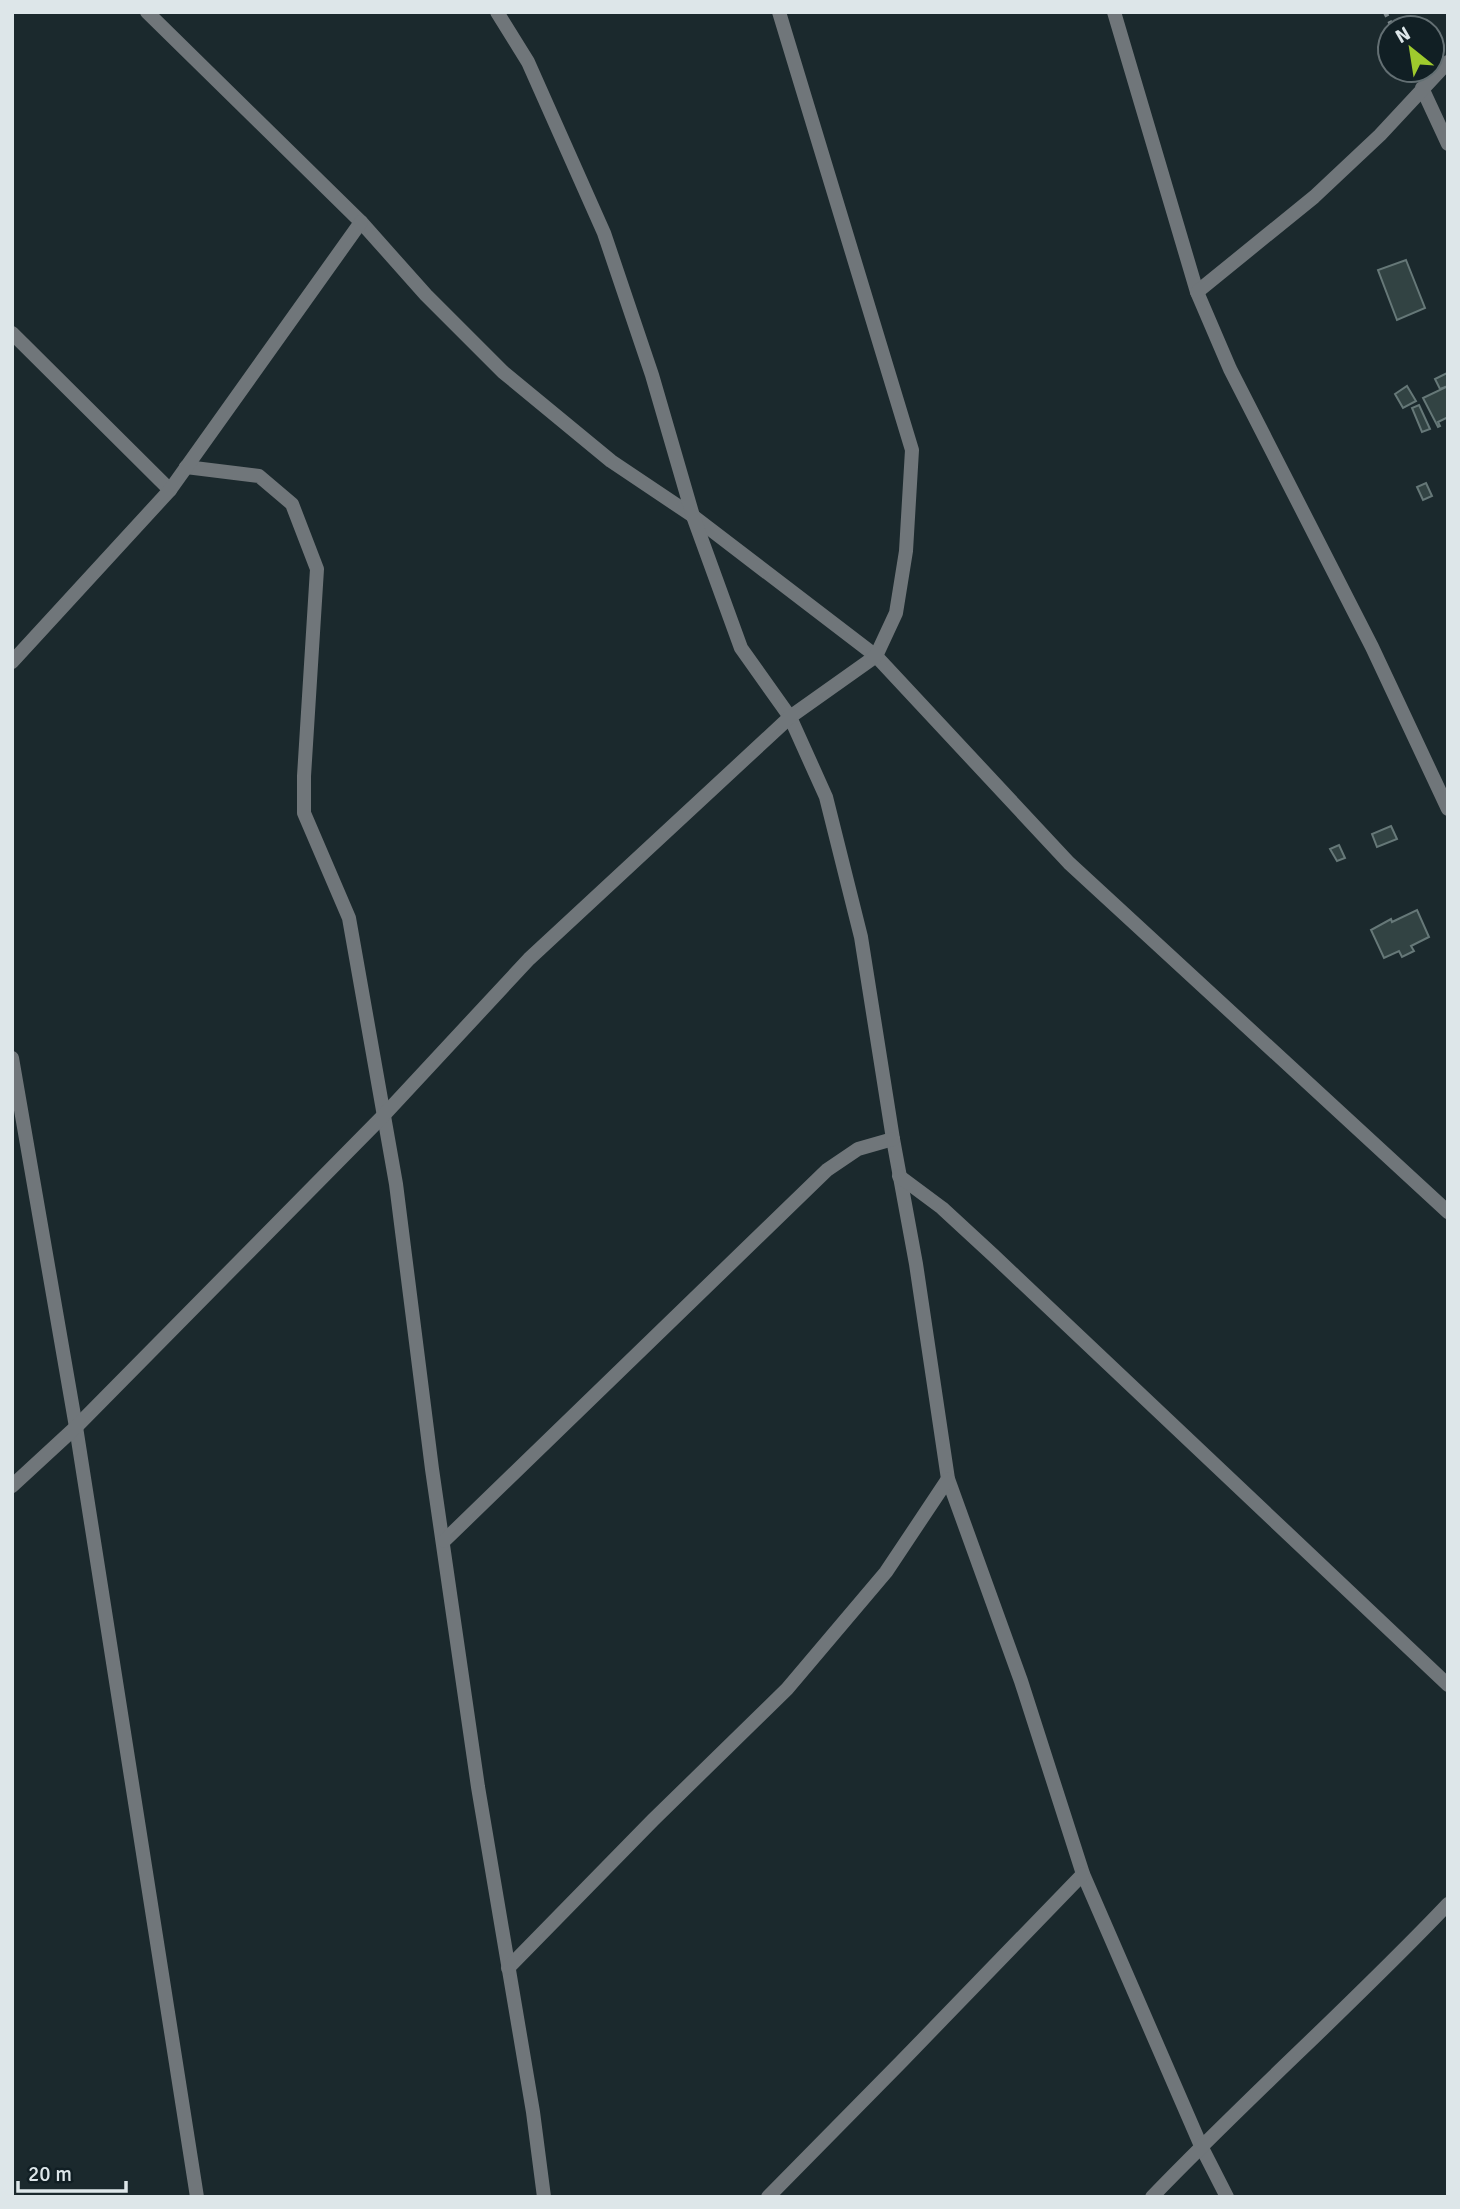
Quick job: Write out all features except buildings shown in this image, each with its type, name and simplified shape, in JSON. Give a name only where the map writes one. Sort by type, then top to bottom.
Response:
[{"type":"street","points":[[147,12],[361,222],[426,295],[503,372],[611,461],[693,516],[876,656],[1069,863],[1448,1212]]},
{"type":"street","points":[[497,12],[528,62],[604,233],[652,375],[693,516],[741,648],[790,717],[826,797],[861,937],[899,1176],[916,1264],[947,1479],[1021,1681],[1083,1874],[1201,2146],[1227,2197]]},
{"type":"street","points":[[12,1486],[76,1427],[384,1115],[529,959],[790,717],[876,656],[896,613],[906,551],[912,450],[779,12]]},
{"type":"street","points":[[1114,12],[1196,292],[1230,369],[1372,647],[1448,808]]},
{"type":"street","points":[[1196,292],[1314,197],[1380,135],[1448,62]]},
{"type":"street","points":[[1422,88],[1448,144]]},
{"type":"street","points":[[12,662],[170,491],[361,222]]},
{"type":"street","points":[[12,333],[170,491]]},
{"type":"street","points":[[186,467],[259,475],[292,504],[317,569],[304,813],[349,918],[396,1184],[432,1469],[478,1787],[533,2112],[544,2197]]},
{"type":"street","points":[[12,1058],[76,1427],[197,2197]]},
{"type":"street","points":[[444,1541],[827,1170],[858,1149],[893,1139]]},
{"type":"street","points":[[899,1176],[942,1208],[993,1255],[1448,1685]]},
{"type":"street","points":[[508,1968],[653,1820],[787,1689],[886,1572],[947,1479]]},
{"type":"street","points":[[768,2197],[1083,1874]]},
{"type":"street","points":[[1153,2197],[1201,2146],[1393,1962],[1448,1904]]}]
